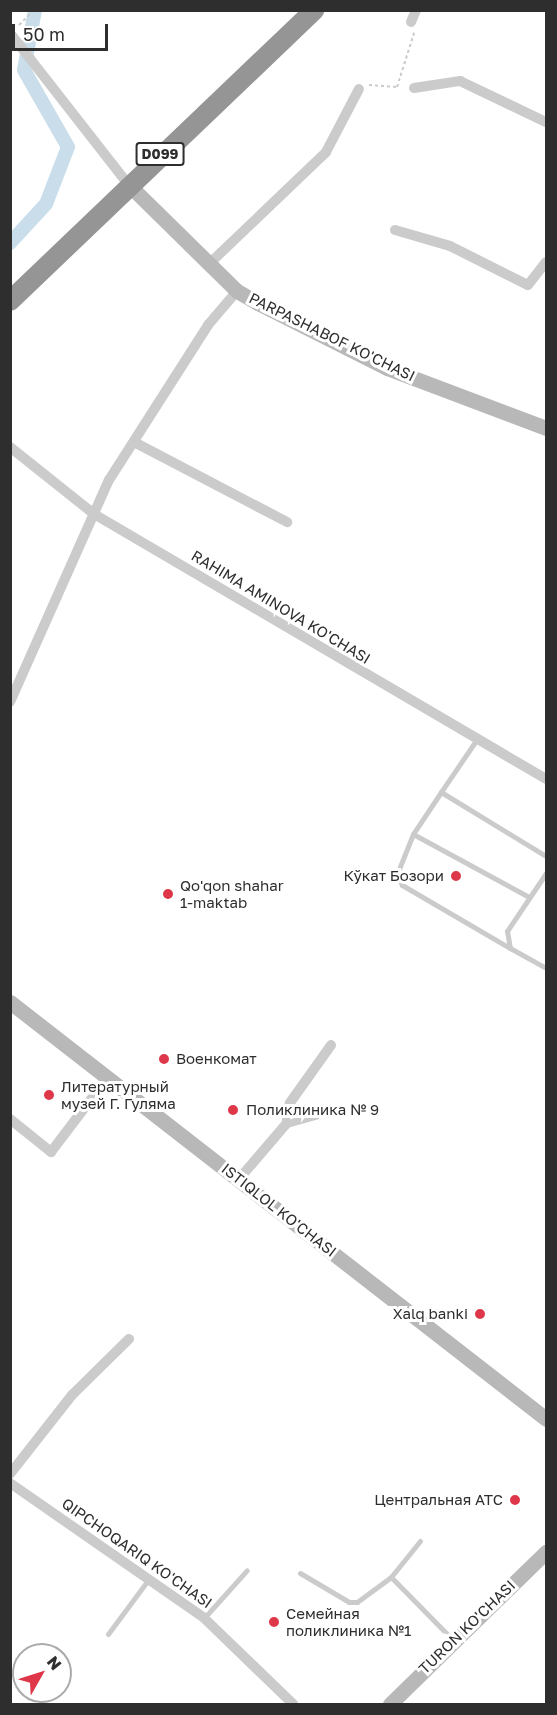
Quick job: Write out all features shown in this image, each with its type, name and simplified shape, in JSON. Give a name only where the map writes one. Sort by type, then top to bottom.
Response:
[{"type":"highway","name":"D099","points":[[10,301],[128,184],[314,10]]},
{"type":"main road","name":"PARPASHABOF KO'CHASI","points":[[128,184],[237,291],[387,368],[546,428]]},
{"type":"main road","name":"ISTIQLOL KO'CHASI","points":[[10,1002],[546,1419]]},
{"type":"main road","name":"TURON KO'CHASI","points":[[390,1704],[452,1639],[546,1552]]},
{"type":"street","points":[[411,22],[416,10]]},
{"type":"street","name":"PARPASHABOF KO'CHASI","points":[[11,33],[128,184]]},
{"type":"street","points":[[414,88],[460,81],[546,122]]},
{"type":"street","points":[[209,264],[326,152],[359,90]]},
{"type":"street","points":[[395,230],[450,246],[528,285],[546,262]]},
{"type":"street","points":[[10,702],[94,514],[134,442],[208,325],[237,291]]},
{"type":"street","points":[[134,442],[287,522]]},
{"type":"street","name":"RAHIMA AMINOVA KO'CHASI","points":[[10,447],[94,514],[546,779]]},
{"type":"street","points":[[287,1123],[287,1107],[331,1045]]},
{"type":"street","points":[[11,1121],[51,1152],[108,1077]]},
{"type":"street","points":[[239,1179],[287,1123],[318,1114]]},
{"type":"street","points":[[10,1474],[72,1395],[129,1339]]},
{"type":"street","name":"QIPCHOQARIQ KO'CHASI","points":[[10,1483],[204,1618],[293,1704]]},
{"type":"lane","points":[[477,739],[413,834],[397,874],[402,885],[546,968]]},
{"type":"lane","points":[[441,792],[546,856]]},
{"type":"lane","points":[[413,834],[529,897]]},
{"type":"lane","points":[[510,948],[507,932],[546,873]]},
{"type":"lane","points":[[300,1573],[349,1602],[357,1602],[391,1577],[420,1541]]},
{"type":"lane","points":[[204,1618],[247,1570]]},
{"type":"lane","points":[[391,1577],[452,1639]]},
{"type":"lane","points":[[108,1634],[149,1578]]},
{"type":"path","points":[[11,33],[34,10]]},
{"type":"path","points":[[359,90],[371,84],[397,87],[414,33],[411,22]]},
{"type":"waterway","points":[[10,243],[46,204],[68,147],[24,70],[35,10]]},
{"type":"place","name":"Кўкат Бозори","points":[[456,876]]},
{"type":"place","name":"Qo'qon shahar 1-maktab","points":[[168,894]]},
{"type":"place","name":"Военкомат","points":[[164,1059]]},
{"type":"place","name":"Литературный музей Г. Гуляма","points":[[49,1095]]},
{"type":"place","name":"Поликлиника № 9","points":[[233,1110]]},
{"type":"place","name":"Xalq banki","points":[[480,1314]]},
{"type":"place","name":"Центральная АТС","points":[[515,1500]]},
{"type":"place","name":"Семейная поликлиника №1","points":[[274,1622]]}]
